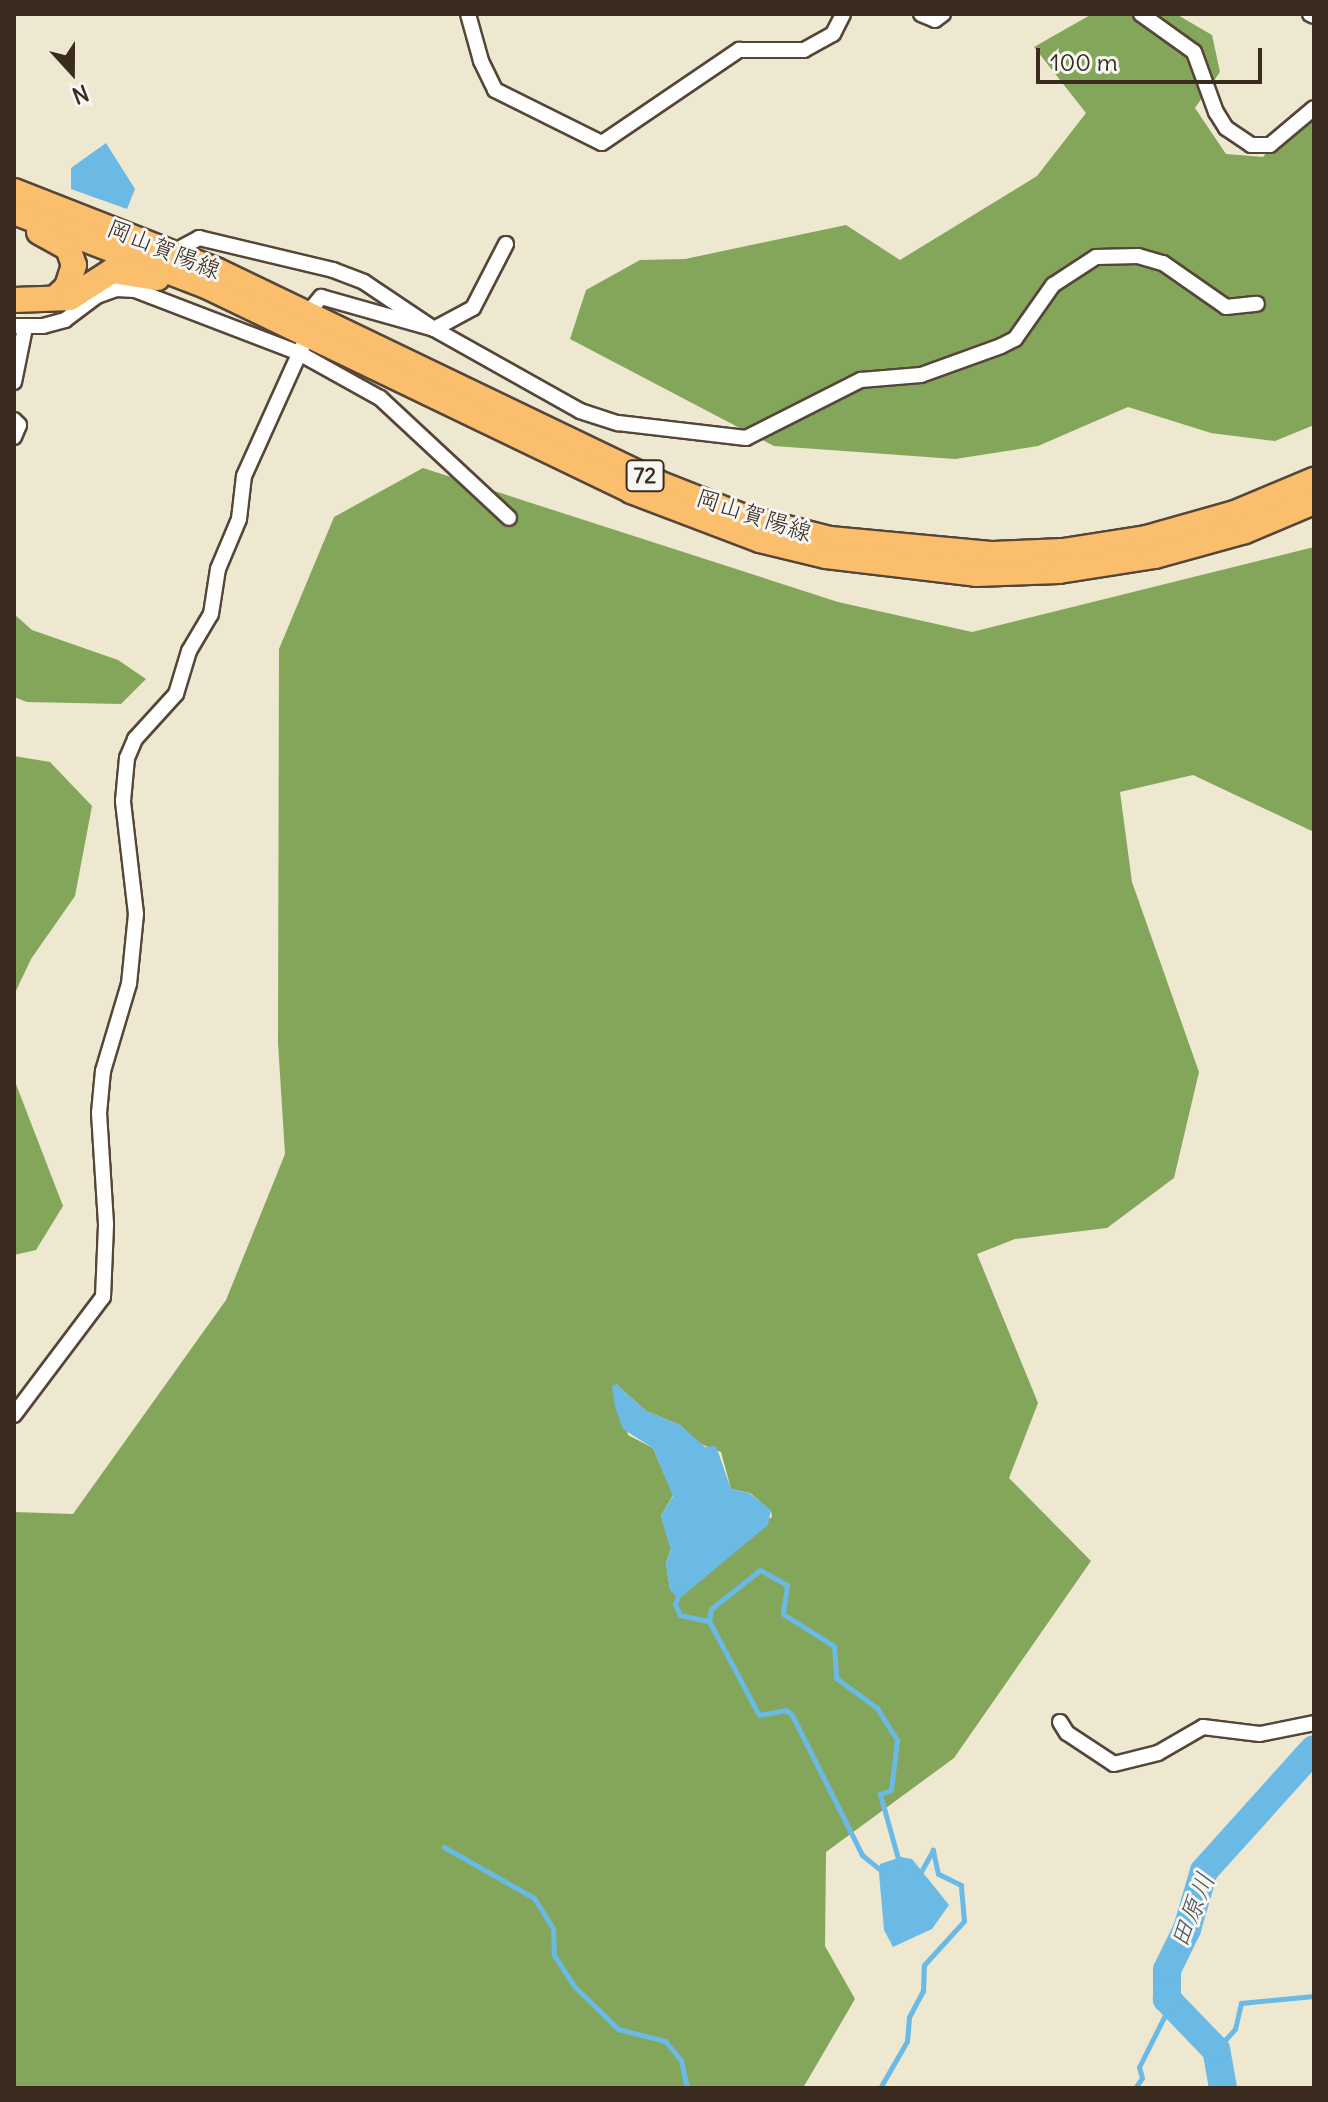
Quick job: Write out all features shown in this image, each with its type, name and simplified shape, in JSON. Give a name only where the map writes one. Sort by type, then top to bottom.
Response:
[{"type":"main road","name":"岡山賀陽線","points":[[14,183],[35,190],[53,205]]},
{"type":"main road","name":"岡山賀陽線","points":[[14,191],[173,252],[301,331],[631,491],[760,540],[826,556],[976,574],[1059,571],[1155,556],[1245,531],[1314,502]]},
{"type":"main road","name":"岡山賀陽線","points":[[14,212],[118,249],[301,331],[658,483],[747,518],[830,539],[993,554],[1063,551],[1146,538],[1220,517],[1314,480]]},
{"type":"main road","points":[[14,223],[49,235],[68,248],[73,276],[53,300]]},
{"type":"main road","name":"岡山賀陽線","points":[[14,300],[70,298],[112,271],[135,271],[220,306],[301,331]]},
{"type":"street","points":[[468,14],[481,61],[495,90],[602,143],[739,50],[804,50],[833,34],[843,14]]},
{"type":"street","points":[[921,14],[935,20],[943,14]]},
{"type":"street","points":[[1141,14],[1194,52],[1202,63],[1216,112],[1226,128],[1251,145],[1270,145],[1314,108]]},
{"type":"street","points":[[173,252],[199,238],[333,270],[364,282],[434,329],[580,411],[618,423],[746,438],[861,380],[921,375],[1015,339],[1053,285],[1096,257],[1138,256],[1163,263],[1226,307],[1257,304]]},
{"type":"street","points":[[14,1415],[103,1297],[106,1224],[99,1113],[103,1071],[129,984],[136,914],[123,801],[127,758],[135,739],[176,694],[189,651],[211,614],[218,569],[239,519],[244,476],[301,331],[321,297],[434,329],[473,308],[506,244]]},
{"type":"street","points":[[14,382],[19,327],[65,320],[116,289],[135,290],[301,331],[380,398],[509,518]]},
{"type":"street","points":[[14,420],[19,425],[14,437]]},
{"type":"street","points":[[1060,1722],[1067,1733],[1114,1764],[1158,1753],[1203,1727],[1260,1734],[1314,1723]]},
{"type":"green space","points":[[1092,14],[1176,14],[1212,35],[1220,72],[1195,108],[1226,154],[1263,157],[1294,120],[1314,114],[1314,425],[1275,441],[1211,433],[1128,407],[1038,446],[955,459],[774,446],[570,339],[586,290],[640,260],[685,259],[846,225],[900,260],[1037,176],[1086,113],[1034,47]]},
{"type":"green space","points":[[423,468],[838,602],[972,632],[1314,547],[1314,832],[1193,775],[1120,792],[1132,882],[1199,1072],[1174,1178],[1107,1228],[1015,1239],[977,1254],[1038,1403],[1009,1478],[1091,1561],[954,1758],[826,1852],[825,1946],[855,1999],[803,2088],[14,2088],[14,1512],[73,1514],[226,1300],[285,1154],[278,1043],[279,649],[334,517]],"holes":[[[616,1384],[646,1411],[680,1425],[698,1443],[721,1452],[731,1489],[750,1493],[771,1511],[772,1517],[670,1589],[666,1563],[671,1549],[661,1516],[673,1495],[653,1448],[628,1435]]]},
{"type":"green space","points":[[14,614],[32,630],[118,660],[146,679],[121,704],[27,702],[14,697]]},
{"type":"green space","points":[[14,756],[50,762],[92,806],[75,896],[31,959],[14,995]]},
{"type":"green space","points":[[14,1079],[63,1206],[36,1250],[14,1255]]},
{"type":"water","points":[[106,143],[135,189],[127,209],[71,189],[71,168]]},
{"type":"water","points":[[616,1384],[646,1411],[680,1425],[705,1447],[716,1446],[731,1489],[749,1493],[771,1510],[768,1525],[679,1599],[670,1590],[666,1563],[671,1550],[661,1516],[673,1496],[653,1448],[623,1429],[615,1407],[612,1386]]},
{"type":"water","points":[[901,1857],[912,1859],[949,1905],[932,1929],[893,1947],[884,1930],[879,1873],[880,1864]]},
{"type":"waterway","points":[[709,1621],[711,1609],[760,1570],[787,1585],[783,1614],[834,1646],[836,1678],[877,1708],[897,1740],[891,1790],[880,1794],[899,1862]]},
{"type":"waterway","points":[[679,1593],[675,1604],[680,1615],[709,1621],[759,1715],[786,1710],[792,1715],[862,1855],[884,1873]]},
{"type":"waterway","name":"田原川","points":[[1223,2088],[1216,2050],[1167,1999],[1167,1970],[1187,1929],[1204,1871],[1314,1749]]},
{"type":"waterway","points":[[444,1847],[534,1898],[553,1928],[554,1955],[574,1986],[618,2029],[665,2041],[681,2060],[687,2088]]},
{"type":"waterway","points":[[880,2088],[907,2041],[909,2017],[923,1991],[924,1965],[964,1921],[961,1885],[938,1874],[933,1850],[919,1875]]},
{"type":"waterway","points":[[1216,2050],[1235,2029],[1241,2003],[1314,1996]]},
{"type":"waterway","points":[[1135,2088],[1142,2078],[1139,2067],[1170,2005]]}]
